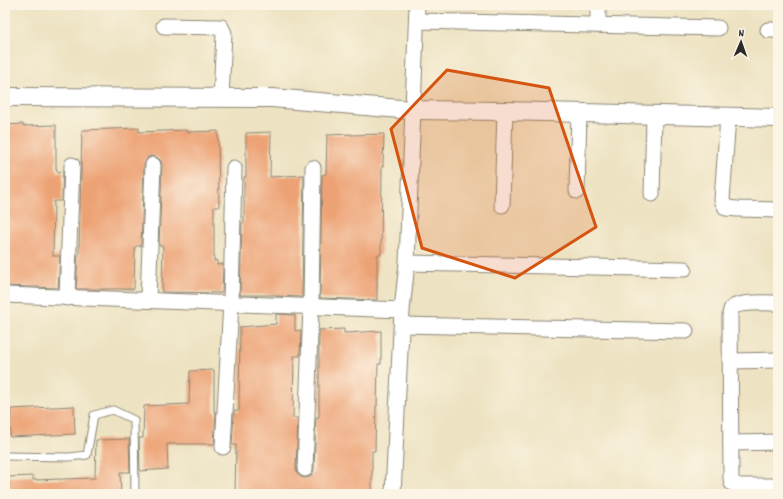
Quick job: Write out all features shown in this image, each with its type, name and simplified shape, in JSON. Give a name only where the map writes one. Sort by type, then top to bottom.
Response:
[{"type":"street","points":[[393,494],[402,310],[407,263],[417,5]]},
{"type":"street","points":[[598,5],[598,25]]},
{"type":"street","points":[[417,21],[718,28]]},
{"type":"street","points":[[164,26],[221,27],[224,33],[221,98]]},
{"type":"street","points":[[5,97],[272,98],[412,110],[778,118]]},
{"type":"street","points":[[502,205],[505,111]]},
{"type":"street","points":[[577,191],[579,113]]},
{"type":"street","points":[[652,194],[654,115]]},
{"type":"street","points":[[728,117],[722,200],[726,208],[738,210],[778,210]]},
{"type":"street","points":[[67,298],[72,165]]},
{"type":"street","points":[[148,300],[153,165]]},
{"type":"street","points":[[223,447],[230,303],[234,168]]},
{"type":"street","points":[[305,469],[314,168]]},
{"type":"street","points":[[407,263],[684,269]]},
{"type":"street","points":[[5,295],[402,310]]},
{"type":"street","points":[[778,303],[739,304],[733,307],[730,311],[732,482],[739,486],[778,486]]},
{"type":"street","points":[[402,325],[686,331]]},
{"type":"street","points":[[730,361],[778,360],[778,374]]},
{"type":"street","points":[[731,443],[778,442]]},
{"type":"lane","points":[[5,456],[69,457],[87,455],[94,415],[113,410],[134,420],[135,494]]},
{"type":"highlighted area","points":[[447,70],[549,88],[596,227],[515,278],[422,248],[391,129]]},
{"type":"building","points":[[23,124],[23,126],[56,125],[56,169],[57,172],[63,171],[62,201],[54,201],[53,256],[60,256],[58,288],[5,286],[5,125]]},
{"type":"building","points":[[139,128],[139,132],[186,130],[186,132],[218,131],[219,207],[214,207],[214,261],[217,260],[217,265],[223,264],[222,293],[162,292],[163,246],[159,246],[162,165],[158,158],[153,156],[148,157],[144,165],[141,246],[135,247],[134,289],[76,289],[79,255],[82,130]]},
{"type":"building","points":[[271,132],[270,177],[304,175],[302,297],[240,295],[242,223],[244,222],[244,177],[246,177],[246,133]]},
{"type":"building","points":[[384,134],[382,166],[381,255],[377,255],[377,300],[320,298],[322,175],[326,174],[327,135]]},
{"type":"building","points":[[276,314],[295,315],[295,331],[301,330],[300,356],[294,356],[293,418],[298,418],[296,469],[297,474],[304,478],[310,477],[314,469],[316,417],[319,417],[319,330],[344,329],[344,333],[381,331],[381,364],[378,364],[375,451],[372,451],[372,494],[347,494],[347,491],[295,491],[295,494],[235,493],[236,445],[232,445],[234,411],[239,411],[240,327],[276,324]]},
{"type":"building","points":[[214,370],[214,412],[216,412],[214,444],[167,444],[168,469],[140,471],[139,438],[143,438],[144,406],[189,404],[190,371]]},
{"type":"building","points":[[74,406],[75,434],[10,437],[11,409]]},
{"type":"building","points":[[129,439],[130,472],[120,472],[121,494],[8,494],[9,477],[33,476],[33,480],[95,478],[96,440]]}]
